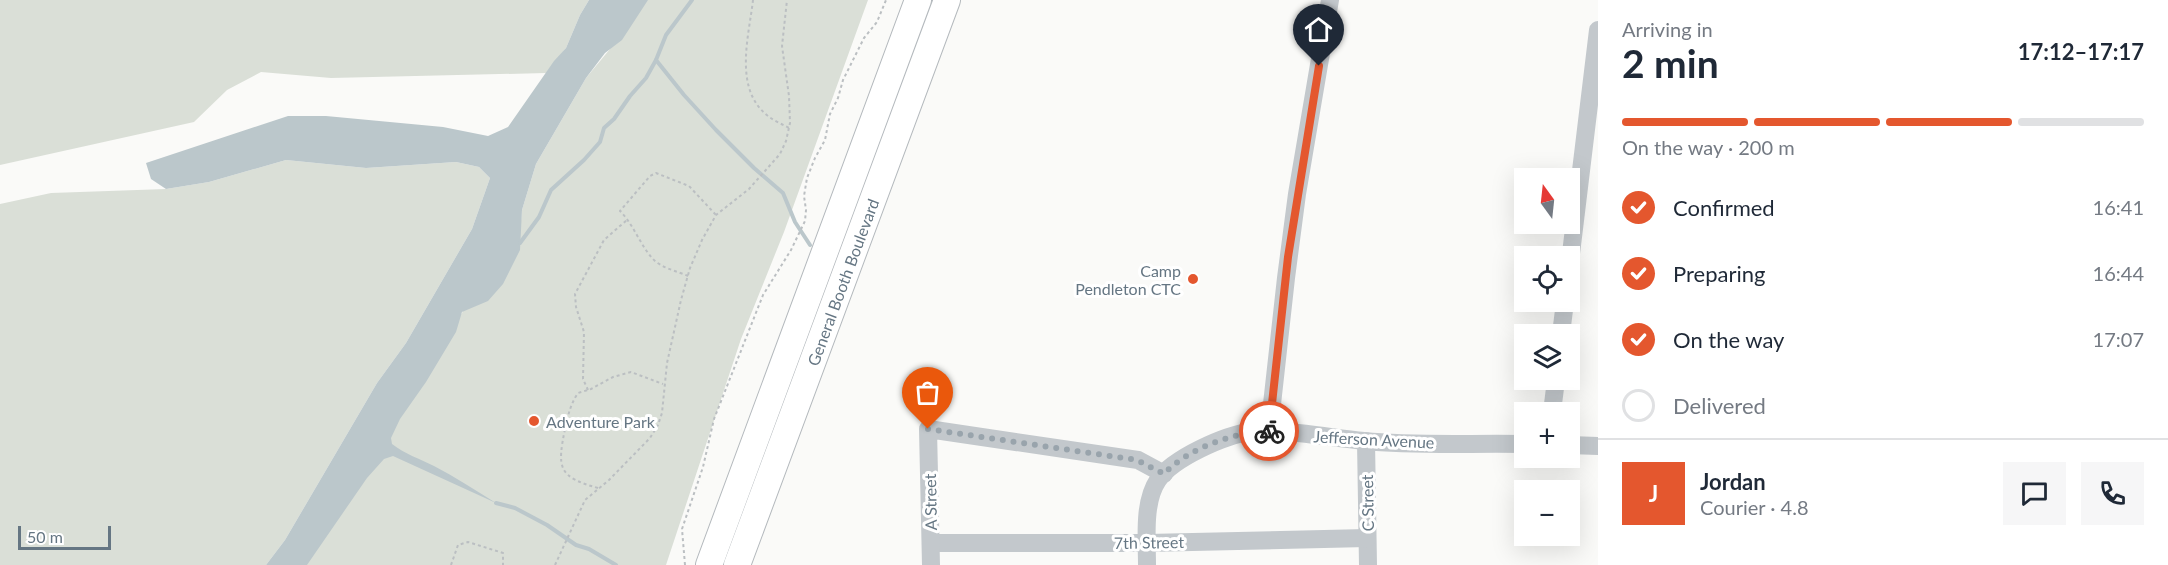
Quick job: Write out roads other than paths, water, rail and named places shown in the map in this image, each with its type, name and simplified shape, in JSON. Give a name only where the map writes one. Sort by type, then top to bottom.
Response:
[{"type":"highway","name":"General Booth Boulevard","points":[[709,565],[918,0]]},
{"type":"highway","name":"General Booth Boulevard","points":[[737,565],[947,0]]},
{"type":"street","points":[[1269,431],[1294,215],[1330,0]]},
{"type":"street","points":[[1572,246],[1598,30]]},
{"type":"street","name":"A Street","points":[[931,565],[928,429],[1137,460],[1164,474]]},
{"type":"street","name":"Jefferson Avenue","points":[[1147,565],[1152,494],[1158,480],[1182,460],[1224,439],[1250,432],[1269,431],[1366,441],[1514,444]]},
{"type":"street","name":"C Street","points":[[1366,441],[1368,565]]},
{"type":"street","points":[[1580,445],[1598,446]]},
{"type":"street","name":"7th Street","points":[[931,543],[1147,543],[1367,538]]},
{"type":"waterway","points":[[692,0],[666,35],[656,60],[716,130],[783,193],[795,222],[810,245]]},
{"type":"waterway","points":[[520,243],[539,217],[551,190],[600,142],[604,128],[614,119],[646,78],[656,60]]},
{"type":"waterway","points":[[496,503],[515,508],[547,525],[576,545],[589,549],[616,565]]},
{"type":"place","name":"Camp Pendleton CTC","points":[[1193,279]]},
{"type":"place","name":"Adventure Park","points":[[534,421]]}]
